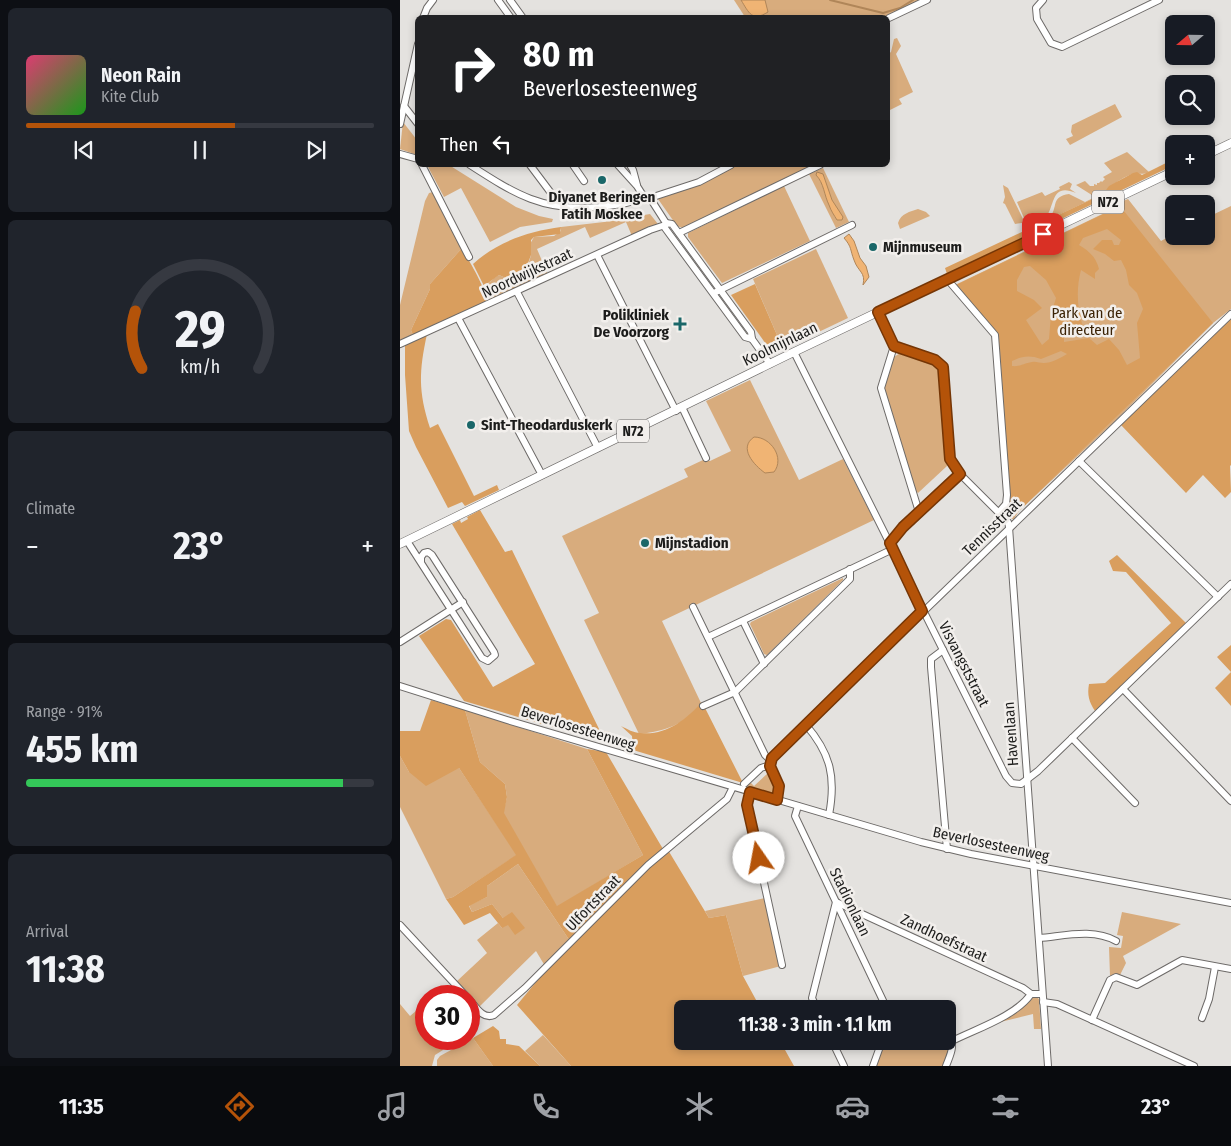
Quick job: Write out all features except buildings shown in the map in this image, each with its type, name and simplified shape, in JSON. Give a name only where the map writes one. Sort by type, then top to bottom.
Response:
[{"type":"main road","points":[[1215,151],[1231,143]]},
{"type":"main road","name":"Koolmijnlaan","points":[[403,542],[794,352],[1165,175]]},
{"type":"street","points":[[424,15],[433,0]]},
{"type":"street","points":[[498,0],[508,15]]},
{"type":"street","points":[[510,0],[520,15]]},
{"type":"street","points":[[890,18],[927,0]]},
{"type":"street","points":[[1043,0],[1036,8],[1036,15],[1048,40],[1059,47],[1066,46],[1159,0]]},
{"type":"street","points":[[400,124],[415,57]]},
{"type":"street","points":[[404,106],[415,120]]},
{"type":"street","points":[[400,154],[415,158]]},
{"type":"street","points":[[423,167],[469,257]]},
{"type":"street","points":[[473,167],[521,196],[542,204],[565,208],[613,206],[634,202],[699,182],[727,167]]},
{"type":"street","points":[[532,167],[560,205]]},
{"type":"street","points":[[574,167],[584,181]]},
{"type":"street","points":[[620,167],[647,198],[745,337],[752,339]]},
{"type":"street","points":[[631,167],[637,186]]},
{"type":"street","points":[[679,234],[816,167]]},
{"type":"street","points":[[665,224],[668,222],[672,224],[751,332],[752,339],[770,364]]},
{"type":"street","name":"Noordwijkstraat","points":[[400,344],[665,224]]},
{"type":"street","points":[[713,293],[852,226]]},
{"type":"street","points":[[597,255],[706,458]]},
{"type":"street","points":[[947,279],[995,335],[1007,495],[1006,504],[999,512]]},
{"type":"street","points":[[517,292],[598,448]]},
{"type":"street","points":[[878,312],[894,346],[881,388],[919,512]]},
{"type":"street","name":"Tennisstraat","points":[[744,784],[770,763],[922,611],[1231,314]]},
{"type":"street","points":[[458,318],[542,475]]},
{"type":"street","points":[[894,346],[935,360],[943,367],[950,459],[958,471],[1008,522],[1010,528]]},
{"type":"street","name":"Visvangststraat","points":[[794,352],[1006,776],[1016,785],[1021,784],[1027,779]]},
{"type":"street","points":[[1079,461],[1218,597]]},
{"type":"street","points":[[708,637],[850,569],[891,546],[919,512],[958,471]]},
{"type":"street","name":"Havenlaan","points":[[1010,528],[1048,1066]]},
{"type":"street","points":[[403,542],[421,562],[482,658],[488,661],[491,660],[495,655],[494,652],[430,553],[426,552],[421,555],[421,562]]},
{"type":"street","points":[[703,706],[735,692],[850,579],[850,569]]},
{"type":"street","points":[[1027,779],[1038,771],[1231,584]]},
{"type":"street","points":[[400,642],[463,602]]},
{"type":"street","points":[[693,606],[764,755],[770,763],[779,786],[777,800]]},
{"type":"street","points":[[743,621],[764,664]]},
{"type":"street","points":[[943,650],[931,659],[931,667],[947,849]]},
{"type":"street","name":"Beverlosesteenweg","points":[[400,686],[733,787],[947,849],[1231,903]]},
{"type":"street","points":[[1123,689],[1231,801]]},
{"type":"street","points":[[806,725],[817,738],[829,761],[832,797],[828,815]]},
{"type":"street","points":[[1072,738],[1134,803]]},
{"type":"street","name":"Ulfortstraat","points":[[480,1011],[485,1016],[494,1015],[525,988],[643,869],[727,800],[733,787]]},
{"type":"street","points":[[750,792],[747,805],[782,965]]},
{"type":"street","name":"Stadionlaan","points":[[798,806],[795,816],[883,1000]]},
{"type":"street","points":[[813,1000],[836,902]]},
{"type":"street","name":"Zandhoefstraat","points":[[836,902],[1023,988],[1031,994],[1042,994]]},
{"type":"street","points":[[400,925],[456,985]]},
{"type":"street","points":[[1038,938],[1095,933],[1116,940]]},
{"type":"street","points":[[1092,1020],[1110,980],[1113,978],[1119,977],[1137,985],[1182,960],[1231,970]]},
{"type":"street","points":[[1202,1018],[1209,999],[1215,967]]},
{"type":"street","points":[[956,1035],[1012,1012],[1026,1001],[1031,994]]},
{"type":"street","points":[[1043,1002],[1052,1002],[1194,1066]]},
{"type":"street","points":[[836,1050],[844,1066]]},
{"type":"street","points":[[873,1066],[879,1050]]},
{"type":"street","points":[[946,1066],[952,1050]]},
{"type":"green space","points":[[734,0],[923,0],[890,16],[744,15]]},
{"type":"green space","points":[[897,38],[901,46],[896,54],[913,92],[899,99],[902,104],[890,110],[890,53],[894,39]]},
{"type":"green space","points":[[1115,104],[1122,117],[1070,145],[1066,139],[1073,136],[1071,132],[1072,125]]},
{"type":"green space","points":[[403,122],[415,137],[415,154],[400,149]]},
{"type":"green space","points":[[1127,152],[1149,172],[1130,175],[1112,185],[1103,194],[1029,229],[1028,227],[1051,216],[1057,199],[1063,195],[1069,194],[1085,202],[1095,197],[1076,185],[1085,181],[1090,186],[1094,186],[1094,184],[1097,185],[1097,183],[1102,182],[1105,179],[1103,177],[1112,172],[1104,163]]},
{"type":"green space","points":[[428,167],[452,167],[516,207],[553,219],[552,222],[520,227],[490,242],[461,188],[444,197]]},
{"type":"green space","points":[[732,167],[810,167],[683,228],[677,226],[658,199],[702,184]]},
{"type":"green space","points":[[823,168],[849,222],[836,228],[809,174]]},
{"type":"green space","points":[[1069,182],[1072,184],[1070,189],[1076,193],[1068,191],[1058,192],[1047,216],[1027,225],[1017,202],[1042,192],[1045,196],[1060,189],[1059,187]]},
{"type":"green space","points":[[1003,185],[1008,188],[1023,219],[1022,223],[1015,224],[1003,203],[1005,197]]},
{"type":"green space","points":[[784,186],[810,241],[722,283],[688,237],[688,233]]},
{"type":"green space","points":[[433,192],[462,248],[430,284],[430,289],[411,330],[413,335],[400,341],[400,305],[425,201],[429,193]]},
{"type":"green space","name":"Park van de directeur","points":[[1128,199],[1161,241],[1165,239],[1165,245],[1215,245],[1215,214],[1231,206],[1231,309],[1213,323],[1115,421],[1019,511],[1014,519],[1009,519],[1005,513],[1010,500],[997,335],[993,327],[955,285],[1119,206],[1118,203]]},
{"type":"green space","points":[[918,209],[930,216],[900,229],[898,223],[901,217]]},
{"type":"green space","points":[[650,214],[658,224],[632,236],[626,222],[590,238],[585,227],[537,249],[548,275],[491,301],[484,286],[499,275],[508,279],[527,269],[531,255],[530,244],[534,237],[554,236],[561,231],[561,227]]},
{"type":"green space","points":[[816,249],[848,318],[783,349],[753,279]]},
{"type":"green space","points":[[900,353],[938,365],[940,368],[947,466],[918,493],[884,386],[894,357]]},
{"type":"green space","points":[[750,380],[799,480],[843,459],[874,520],[662,621],[701,703],[688,717],[674,726],[639,734],[584,620],[599,613],[562,536],[688,477],[684,469],[703,460],[710,461],[731,451],[706,401]]},
{"type":"green space","points":[[843,578],[767,655],[764,654],[750,624],[751,622]]},
{"type":"green space","points":[[465,710],[587,749],[643,855],[557,907],[503,813],[507,797],[505,784],[480,762]]},
{"type":"green space","points":[[400,756],[409,772],[459,768],[517,855],[453,897],[446,899],[400,807]]},
{"type":"green space","points":[[768,768],[776,785],[776,792],[774,794],[747,786],[750,782],[754,786],[768,773],[764,769]]},
{"type":"green space","points":[[518,864],[570,941],[545,966],[536,951],[480,1006],[480,985],[459,985],[456,982],[487,953],[477,940],[498,923],[502,928],[503,918],[492,904],[472,912],[469,905],[487,897],[487,886]]},
{"type":"green space","points":[[765,898],[781,966],[743,976],[726,915],[709,918],[705,911]]},
{"type":"green space","points":[[1122,912],[1181,924],[1123,956],[1126,963],[1120,975],[1110,976],[1109,947],[1121,948],[1123,936],[1117,935]]},
{"type":"green space","points":[[1035,996],[1039,999],[1041,1029],[1034,1029],[1033,1014],[996,1023],[1019,1011]]},
{"type":"green space","points":[[400,1004],[410,1016],[415,1012],[415,1050],[443,1050],[435,1055],[432,1066],[400,1066]]},
{"type":"green space","points":[[543,1035],[571,1066],[540,1066],[525,1051]]},
{"type":"green space","points":[[480,1048],[493,1066],[437,1066],[437,1060],[440,1056],[451,1050],[480,1050]]},
{"type":"green space","points":[[881,1050],[949,1050],[944,1066],[876,1066]]},
{"type":"shaded area","points":[[741,0],[765,0],[768,12],[763,15],[752,15]]},
{"type":"shaded area","points":[[1165,164],[1165,169],[947,274],[945,268],[1103,194],[1109,186],[1133,173],[1137,172],[1142,175]]},
{"type":"shaded area","points":[[817,172],[823,174],[832,200],[843,217],[842,220],[837,220],[832,211],[821,182],[816,175]]},
{"type":"shaded area","name":"Park van de directeur","points":[[1120,206],[1213,323],[1019,511],[1011,503],[999,334],[956,285]],"holes":[[[1107,229],[1121,240],[1119,245],[1114,245],[1112,240],[1102,240],[1093,249],[1105,254],[1114,261],[1121,260],[1126,270],[1129,285],[1137,293],[1143,309],[1137,323],[1140,358],[1127,365],[1119,350],[1109,339],[1097,345],[1089,338],[1064,342],[1064,338],[1083,327],[1079,313],[1078,298],[1081,270],[1095,279],[1095,273],[1099,269],[1092,255],[1079,245],[1083,238]],[[1030,266],[1046,280],[1056,298],[1051,314],[1049,339],[1042,345],[1026,320],[1042,308],[1034,300],[1017,291],[1017,280],[1024,267]],[[1061,351],[1067,354],[1050,362],[1033,362],[1012,366],[1012,361],[1023,357],[1041,359]]]},
{"type":"shaded area","points":[[561,227],[560,234],[534,237],[531,240],[531,255],[524,274],[508,279],[499,275],[484,286],[473,264],[482,256],[514,239],[537,231]]},
{"type":"shaded area","points":[[849,234],[854,241],[860,258],[866,266],[869,277],[863,285],[863,275],[856,264],[850,246],[844,238]]},
{"type":"shaded area","points":[[462,248],[481,283],[486,303],[413,335],[411,330],[430,289],[430,284]]},
{"type":"shaded area","points":[[755,284],[783,349],[773,354],[731,295]]},
{"type":"shaded area","points":[[1231,319],[1231,492],[1225,498],[1203,475],[1186,493],[1121,425]]},
{"type":"shaded area","points":[[427,334],[422,359],[421,381],[423,403],[430,428],[438,424],[474,496],[497,485],[499,490],[465,506],[462,502],[448,508],[409,431],[405,344]]},
{"type":"shaded area","points":[[754,437],[766,440],[774,449],[778,461],[774,472],[765,473],[756,466],[749,456],[747,446]]},
{"type":"shaded area","points":[[480,510],[505,552],[512,550],[600,731],[610,732],[606,743],[588,737],[569,724],[552,727],[464,701],[419,636],[446,619],[451,620],[493,687],[535,664],[452,524],[460,520],[461,523],[468,519],[467,517]]},
{"type":"shaded area","points":[[1117,555],[1186,623],[1095,711],[1089,698],[1089,684],[1105,683],[1171,623],[1126,572],[1113,571],[1109,561]]},
{"type":"shaded area","points":[[1231,645],[1231,672],[1217,657]]},
{"type":"shaded area","points":[[1231,672],[1231,706],[1215,688]]},
{"type":"shaded area","points":[[431,700],[465,710],[480,762],[505,784],[507,797],[504,813],[557,906],[643,855],[587,749],[606,752],[660,844],[665,852],[668,850],[709,918],[726,915],[743,976],[756,1000],[674,1000],[674,1050],[785,1050],[794,1066],[571,1066],[517,1005],[570,941],[518,864],[487,886],[487,897],[469,906],[472,912],[492,904],[503,918],[512,912],[525,928],[515,935],[508,925],[502,928],[490,913],[464,925],[446,899],[453,897],[516,855],[459,768],[426,786],[409,772],[400,756],[400,731],[420,731]]},
{"type":"shaded area","points":[[702,702],[743,783],[633,750],[632,736],[621,726],[638,733],[658,732],[682,721]]},
{"type":"shaded area","points":[[493,1026],[499,1031],[500,1039],[506,1039],[506,1044],[519,1046],[540,1066],[493,1066],[480,1048],[480,1034]]},
{"type":"waterway","points":[[830,0],[883,13],[900,8],[913,0]]},
{"type":"place","name":"Diyanet Beringen Fatih Moskee","points":[[602,180]]},
{"type":"place","name":"Mijnmuseum","points":[[873,247]]},
{"type":"place","name":"Polikliniek De Voorzorg","points":[[680,324]]},
{"type":"place","name":"Sint-Theodarduskerk","points":[[471,425]]},
{"type":"place","name":"Mijnstadion","points":[[645,543]]},
{"type":"route","points":[[759,858],[747,805],[750,792],[777,800],[780,791],[770,766],[772,758],[922,611],[890,543],[903,527],[960,474],[950,459],[943,367],[935,360],[894,346],[878,312],[1043,234]]}]
